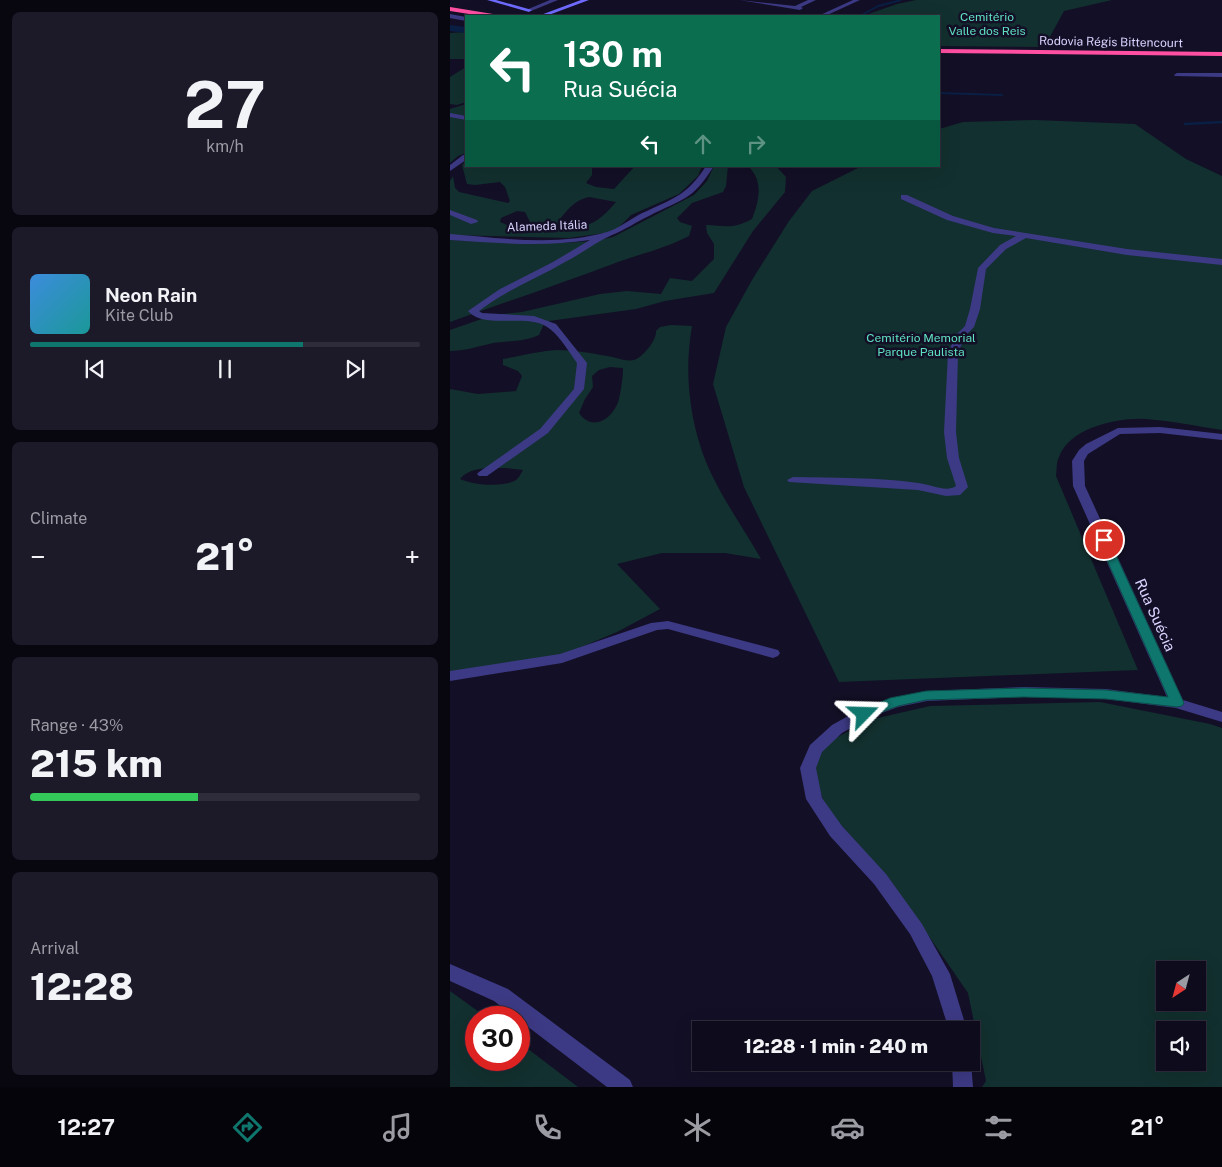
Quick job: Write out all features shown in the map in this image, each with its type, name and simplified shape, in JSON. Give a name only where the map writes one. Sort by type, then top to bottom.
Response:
[{"type":"highway","points":[[450,11],[468,15]]},
{"type":"highway","points":[[450,11],[484,15]]},
{"type":"highway","name":"Rodovia Régis Bittencourt","points":[[940,52],[1222,56]]},
{"type":"street","points":[[490,0],[527,13],[555,0]]},
{"type":"street","points":[[545,15],[586,0]]},
{"type":"street","points":[[745,0],[798,8],[813,0]]},
{"type":"street","points":[[768,3],[776,0]]},
{"type":"street","points":[[825,14],[857,0]]},
{"type":"street","points":[[450,16],[465,19]]},
{"type":"street","points":[[1177,75],[1222,75]]},
{"type":"street","points":[[450,115],[465,118]]},
{"type":"street","points":[[450,161],[465,156]]},
{"type":"street","points":[[450,169],[465,157]]},
{"type":"street","name":"Alameda Itália","points":[[450,237],[559,240],[606,235],[686,197],[701,181],[709,167]]},
{"type":"street","points":[[904,197],[972,225],[1023,236],[1126,252],[1222,262]]},
{"type":"street","points":[[450,212],[474,222]]},
{"type":"street","points":[[483,474],[544,431],[552,423],[580,389],[582,363],[553,326],[534,319],[479,316],[473,311],[493,295],[523,278],[557,263],[606,235]]},
{"type":"street","points":[[794,480],[918,486],[946,492],[956,492],[962,487],[953,458],[950,432],[954,353],[961,335],[969,327],[975,309],[982,268],[1003,247],[1023,236]]},
{"type":"street","points":[[1100,247],[1126,247],[1222,256]]},
{"type":"street","name":"Rua Suécia","points":[[1177,703],[1079,486],[1078,461],[1090,446],[1118,432],[1160,430],[1222,437]]},
{"type":"street","points":[[450,676],[562,658],[656,626],[668,625],[773,653]]},
{"type":"street","points":[[955,1021],[941,974],[916,929],[880,879],[836,831],[814,799],[808,768],[815,748],[837,729],[864,714],[895,702],[926,696],[1024,692],[1106,694],[1177,703],[1222,717]]},
{"type":"street","points":[[450,965],[458,975],[501,995],[623,1087]]},
{"type":"street","points":[[962,1071],[963,1087]]},
{"type":"green space","name":"Cemitério Valle dos Reis","points":[[916,0],[1112,0],[1064,11],[1045,46],[1039,47],[940,46],[940,15],[866,15],[897,4]]},
{"type":"green space","points":[[465,32],[465,60],[450,59],[450,33]]},
{"type":"green space","points":[[465,68],[465,102],[457,105],[450,104],[450,77]]},
{"type":"green space","points":[[465,104],[465,153],[458,156],[450,163],[450,109]]},
{"type":"green space","name":"Cemitério Memorial Parque Paulista","points":[[1035,120],[1135,124],[1186,159],[1222,176],[1222,430],[1146,419],[1109,422],[1096,426],[1073,439],[1064,447],[1057,464],[1056,476],[1138,670],[839,682],[744,487],[713,384],[726,327],[752,280],[789,221],[812,191],[860,167],[940,167],[940,129],[963,122]]},
{"type":"green space","points":[[465,162],[465,167],[592,167],[592,175],[586,183],[596,187],[614,189],[634,167],[702,167],[698,176],[679,194],[631,215],[612,232],[569,238],[450,235],[450,181],[453,176],[455,188],[459,192],[508,203],[510,201],[505,187],[500,182],[467,184],[462,165]],"holes":[[[589,197],[616,202],[603,215],[591,223],[577,226],[559,225],[558,221],[579,200]],[[517,211],[525,212],[530,222],[527,226],[507,225],[500,222],[501,218]]]},
{"type":"green space","points":[[714,167],[728,167],[726,186],[723,192],[692,203],[677,218],[680,222],[692,226],[689,236],[450,322],[450,240],[562,243],[594,241],[613,237],[694,195],[707,181]]},
{"type":"green space","points":[[749,167],[777,167],[786,177],[785,192],[753,231],[714,293],[665,301],[636,309],[549,321],[543,326],[539,335],[532,338],[450,351],[450,330],[493,315],[522,312],[600,294],[627,291],[661,294],[670,278],[692,281],[714,259],[714,244],[707,233],[706,225],[735,226],[752,219],[759,191],[753,172]]},
{"type":"green space","points":[[671,325],[692,326],[688,378],[692,412],[700,445],[718,487],[761,559],[725,553],[662,553],[617,564],[660,609],[617,632],[560,656],[450,679],[450,389],[478,394],[516,391],[522,376],[518,371],[503,365],[503,359],[543,351],[576,351],[624,360],[634,360],[641,356],[648,348],[660,327]],"holes":[[[610,367],[623,368],[619,399],[613,412],[608,417],[602,421],[590,422],[579,413],[593,387],[592,376],[599,370]],[[506,468],[523,470],[516,480],[504,484],[480,484],[460,479],[475,470]]]},
{"type":"green space","points":[[1100,702],[1222,728],[1222,1087],[982,1087],[986,1081],[980,1052],[980,1021],[974,1021],[968,993],[890,880],[825,807],[814,771],[825,744],[869,720],[930,706]]},
{"type":"green space","points":[[450,991],[471,1006],[465,1006],[465,1071],[530,1071],[530,1050],[578,1087],[450,1087]]},
{"type":"waterway","points":[[862,15],[878,6],[901,0]]},
{"type":"waterway","points":[[450,28],[465,30]]},
{"type":"waterway","points":[[940,93],[1002,95]]},
{"type":"waterway","points":[[1185,124],[1222,122]]},
{"type":"route","points":[[864,714],[895,702],[926,696],[1024,692],[1106,694],[1177,703],[1104,540]]}]
